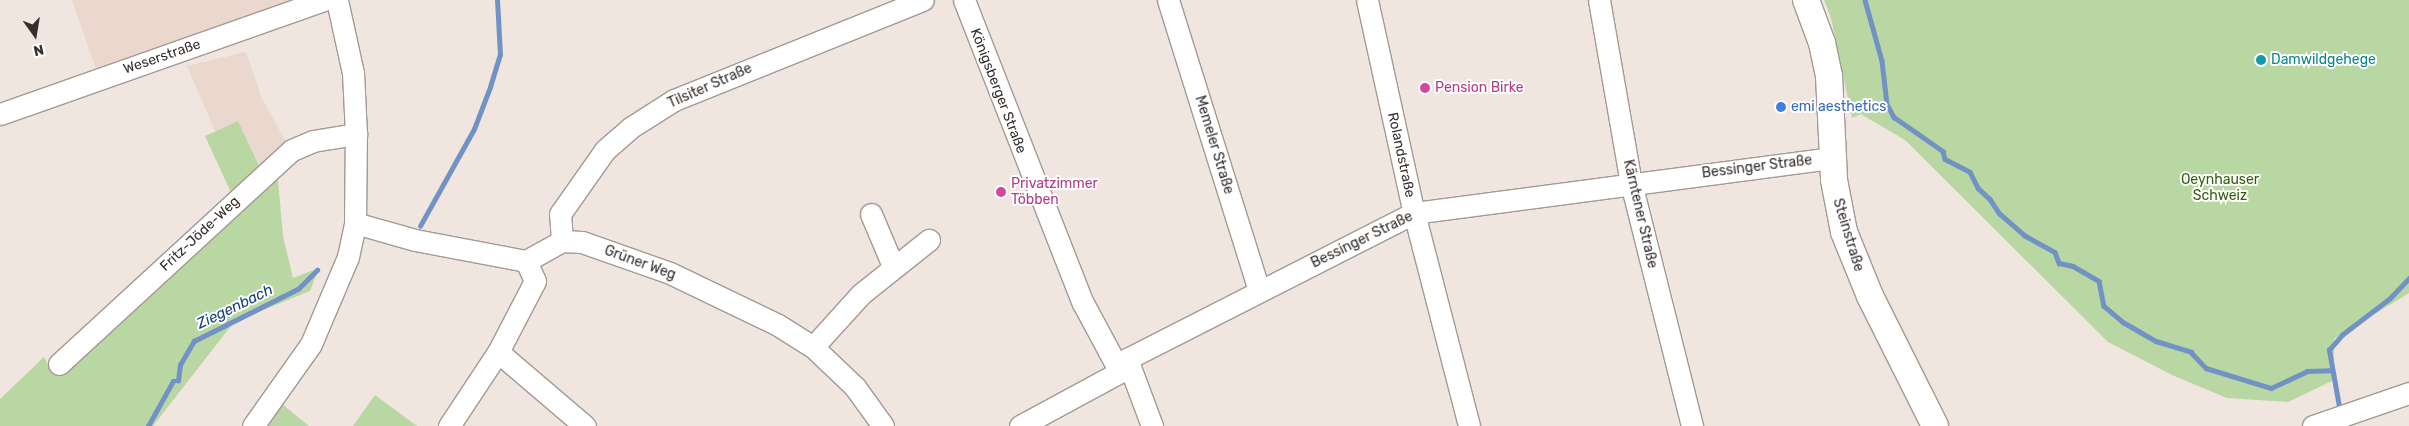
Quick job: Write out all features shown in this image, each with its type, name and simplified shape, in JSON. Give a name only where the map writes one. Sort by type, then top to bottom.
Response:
[{"type":"main road","name":"Steinstraße","points":[[1806,0],[1822,43],[1829,76],[1837,203],[1854,260],[1935,426]]},
{"type":"street","name":"Weserstraße","points":[[0,114],[324,0]]},
{"type":"street","points":[[254,426],[311,344],[348,257],[355,223],[356,134],[353,73],[337,0]]},
{"type":"street","name":"Tilsiter Straße","points":[[562,241],[560,214],[605,150],[630,128],[674,100],[923,0]]},
{"type":"street","name":"Königsberger Straße","points":[[964,0],[1083,303],[1124,366],[1152,426]]},
{"type":"street","name":"Memeler Straße","points":[[1168,0],[1259,290]]},
{"type":"street","name":"Rolandstraße","points":[[1367,0],[1414,214],[1469,426]]},
{"type":"street","name":"Kärntener Straße","points":[[1599,0],[1631,183],[1692,426]]},
{"type":"street","name":"Fritz-Jöde-Weg","points":[[59,364],[292,150],[313,141],[356,134]]},
{"type":"street","name":"Bessinger Straße","points":[[1020,426],[1259,290],[1414,214],[1631,183],[1833,158]]},
{"type":"street","points":[[871,214],[893,266]]},
{"type":"street","points":[[355,223],[415,240],[526,261],[562,241]]},
{"type":"street","points":[[812,347],[861,294],[893,266],[929,240]]},
{"type":"street","name":"Grüner Weg","points":[[562,241],[582,242],[670,273],[778,325],[812,347],[855,387],[883,426]]},
{"type":"street","points":[[448,426],[498,352],[535,282],[533,271],[526,261]]},
{"type":"street","points":[[498,352],[585,426]]},
{"type":"street","points":[[2322,424],[2409,393]]},
{"type":"shaded area","points":[[72,0],[299,0],[97,72]]},
{"type":"shaded area","points":[[246,52],[261,96],[293,155],[267,180],[238,121],[215,131],[187,66]]},
{"type":"green space","name":"Oeynhauser Schweiz","points":[[1824,0],[2409,0],[2409,293],[2334,339],[2334,380],[2288,402],[2227,398],[2172,375],[2108,342],[1905,140],[1861,114],[1852,118],[1831,18]]},
{"type":"green space","points":[[238,121],[266,180],[277,169],[283,236],[293,278],[319,268],[310,291],[234,322],[153,426],[0,426],[0,399],[44,357],[49,366],[233,197],[205,136]]},
{"type":"green space","points":[[375,395],[417,426],[353,426]]},
{"type":"green space","points":[[277,400],[309,426],[258,426]]},
{"type":"waterway","name":"Ziegenbach","points":[[420,226],[474,129],[490,87],[500,55],[497,0]]},
{"type":"waterway","points":[[1865,0],[1882,61],[1887,104],[1894,117],[1943,151],[1945,159],[1970,172],[1978,188],[1990,199],[1999,213],[2024,235],[2055,252],[2059,263],[2073,266],[2099,281],[2104,306],[2123,322],[2156,341],[2191,352],[2206,368],[2271,388],[2307,371],[2331,370]]},
{"type":"waterway","name":"Ziegenbach","points":[[148,426],[173,381],[178,381],[180,365],[194,341],[298,289],[317,270]]},
{"type":"waterway","points":[[2340,412],[2329,350],[2343,334],[2389,299],[2409,278]]},
{"type":"place","name":"Damwildgehege","points":[[2261,60]]},
{"type":"place","name":"Pension Birke","points":[[1425,88]]},
{"type":"place","name":"emi aesthetics","points":[[1781,107]]},
{"type":"place","name":"Privatzimmer Többen","points":[[1001,192]]}]
